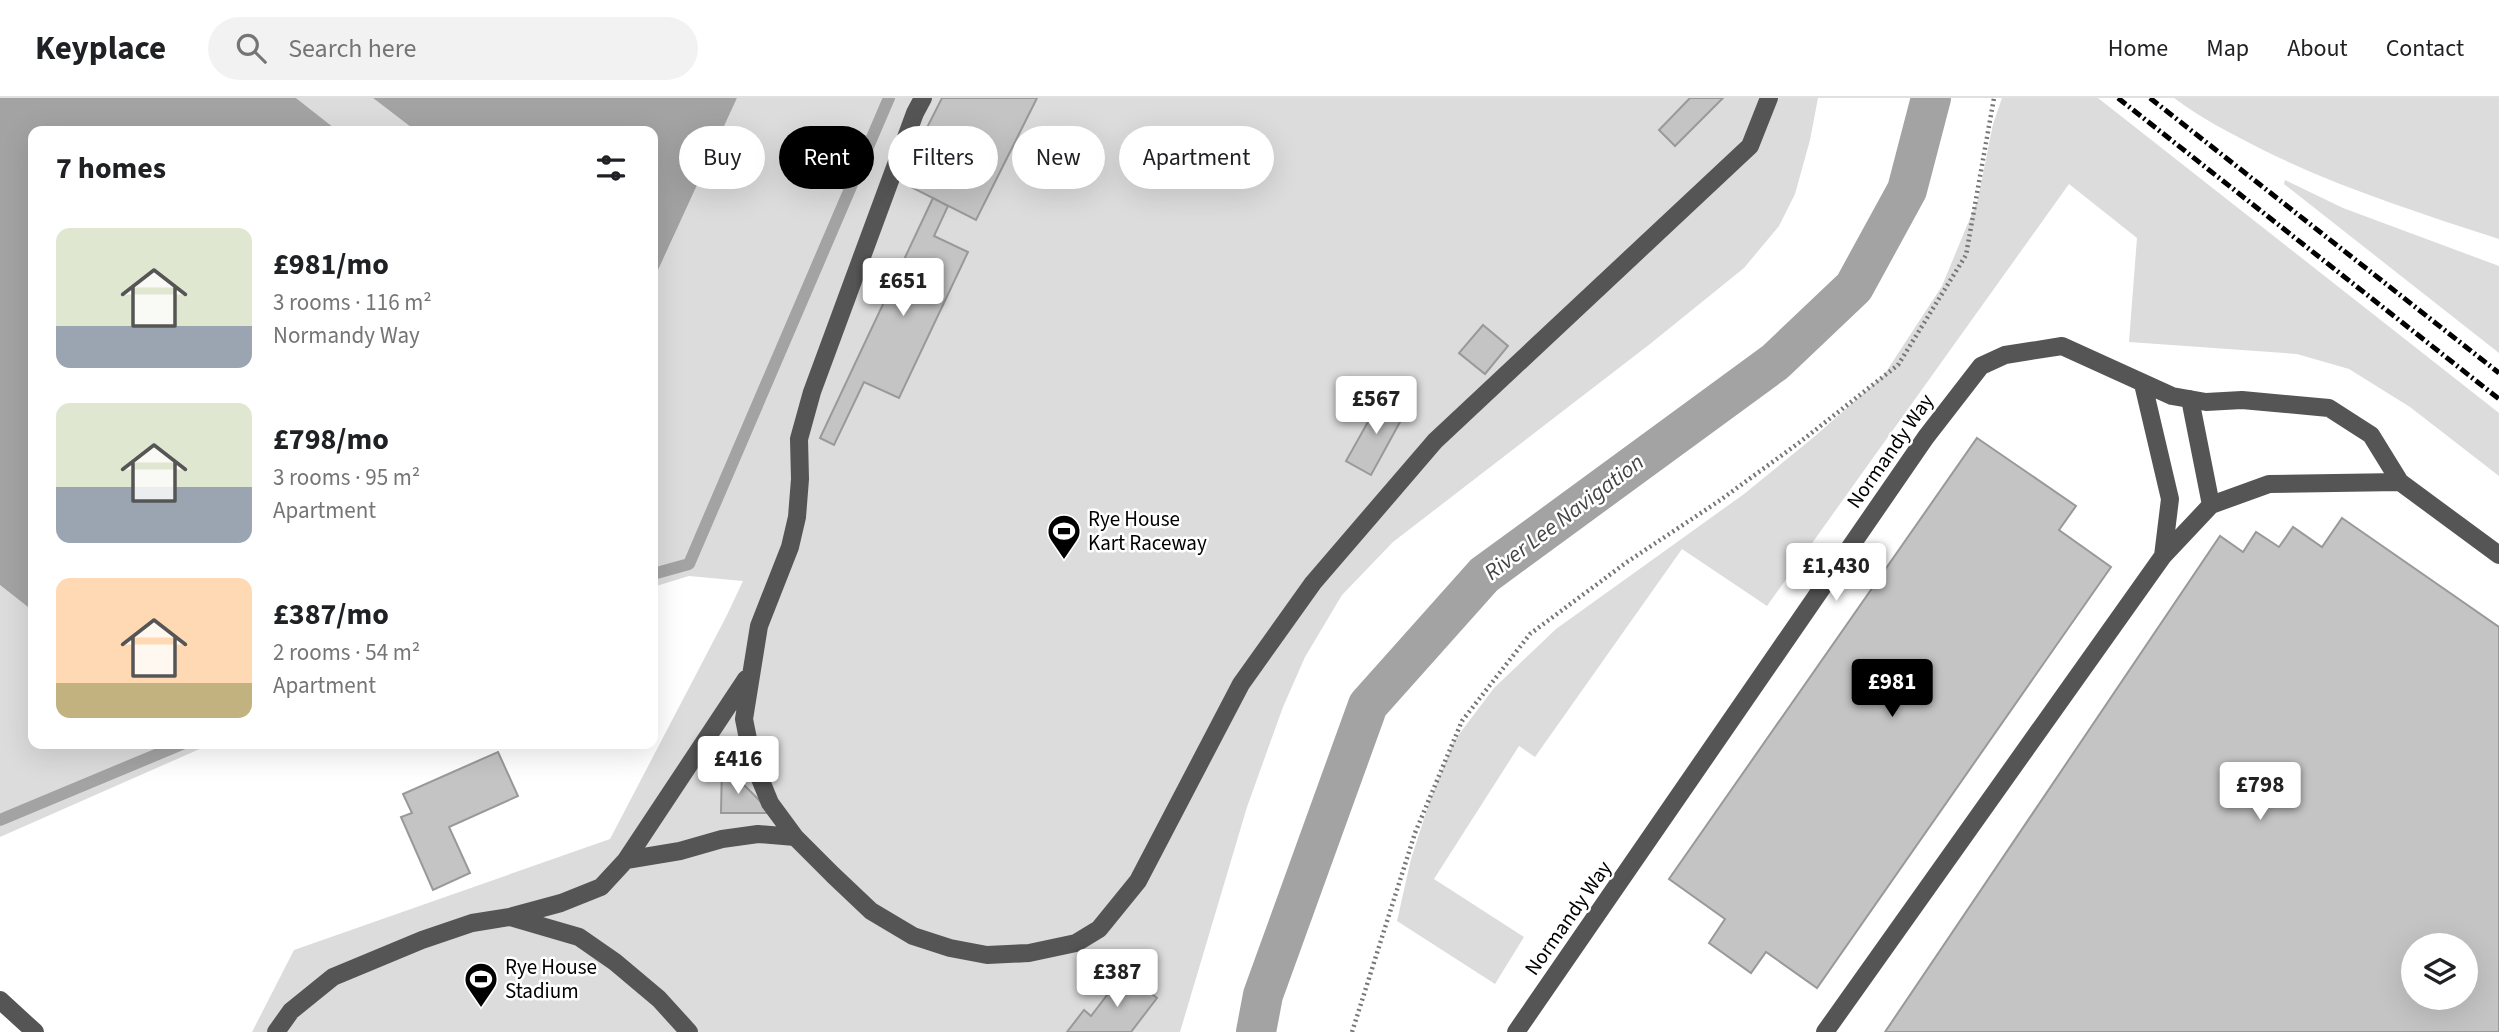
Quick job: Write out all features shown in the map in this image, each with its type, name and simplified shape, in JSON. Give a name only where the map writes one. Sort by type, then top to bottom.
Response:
[{"type":"street","points":[[923,98],[915,113],[812,392],[799,439],[797,517],[790,547],[759,626],[744,719],[752,759],[770,803],[795,837],[871,911],[913,936],[950,948],[987,955],[1029,953],[1076,943],[1099,929],[1138,881],[1241,684],[1313,583],[1435,441],[1750,146],[1769,98]]},
{"type":"street","name":"Normandy Way","points":[[1516,1032],[1926,437],[1981,366],[2005,355],[2062,346],[2172,396],[2206,402],[2242,400],[2329,408],[2371,435],[2400,482]]},
{"type":"street","points":[[2143,384],[2170,499],[2163,556]]},
{"type":"street","points":[[2190,399],[2211,505]]},
{"type":"street","points":[[1825,1032],[2163,556],[2211,505],[2269,484],[2400,482],[2499,555]]},
{"type":"street","points":[[276,1032],[291,1011],[333,977],[459,927],[561,903],[601,887],[626,860],[750,673]]},
{"type":"street","points":[[626,860],[758,834],[795,837]]},
{"type":"street","points":[[510,917],[579,937],[650,991],[690,1032]]},
{"type":"street","points":[[0,1000],[35,1032]]},
{"type":"path","points":[[1352,1032],[1415,833],[1462,721],[1530,634],[1627,562],[1719,501],[1800,442],[1898,365],[1966,255],[1994,98]]},
{"type":"shaded area","points":[[0,98],[296,98],[332,126],[28,126],[28,607],[0,585]]},
{"type":"shaded area","points":[[296,98],[373,98],[409,126],[332,126]]},
{"type":"shaded area","points":[[373,98],[737,98],[724,126],[679,126],[679,189],[695,189],[658,270],[658,126],[409,126]]},
{"type":"shaded area","name":"Rye House Kart Raceway","points":[[737,98],[1818,98],[1795,194],[1779,226],[1744,268],[1393,542],[1342,595],[1305,657],[1283,707],[1247,807],[1180,1032],[252,1032],[294,950],[610,839],[743,581],[689,576],[658,585],[658,270],[695,189],[765,189],[765,126],[724,126]]},
{"type":"shaded area","points":[[2002,98],[2098,98],[2499,413],[2499,476],[2410,407],[2349,369],[2297,354],[2129,342],[2137,238],[2069,184],[1767,606],[1682,549],[1535,757],[1519,746],[1434,879],[1524,937],[1495,984],[1397,921],[1411,859],[1430,800],[1454,741],[1494,688],[1556,629],[1744,494],[1884,375],[1942,286],[1978,199],[1993,124]]},
{"type":"shaded area","points":[[2174,98],[2499,98],[2499,239],[2379,199],[2320,176],[2217,126]]},
{"type":"shaded area","points":[[2285,180],[2343,208],[2499,266],[2499,353],[2284,184]]},
{"type":"shaded area","points":[[0,585],[28,607],[28,749],[200,749],[0,837]]},
{"type":"building","points":[[942,98],[1037,98],[1023,126],[1012,126],[1012,148],[998,176],[998,126],[928,126]]},
{"type":"building","points":[[1690,98],[1723,98],[1675,146],[1659,130]]},
{"type":"building","points":[[915,189],[992,189],[976,220]]},
{"type":"building","points":[[933,198],[948,206],[934,236],[968,252],[899,398],[864,382],[834,445],[820,438]]},
{"type":"building","points":[[1483,325],[1508,346],[1485,374],[1459,353]]},
{"type":"building","points":[[1382,397],[1406,411],[1371,475],[1346,461]]},
{"type":"building","points":[[1977,438],[2076,506],[2059,530],[2111,567],[1817,988],[1766,952],[1751,973],[1709,943],[1725,919],[1669,879]]},
{"type":"building","points":[[2342,518],[2499,627],[2499,1032],[1885,1032],[2220,536],[2243,552],[2256,532],[2279,547],[2293,527],[2322,547]]},
{"type":"building","points":[[498,752],[518,796],[449,827],[470,873],[433,890],[401,817],[412,813],[403,794]]},
{"type":"building","points":[[722,763],[772,813],[721,813]]},
{"type":"building","points":[[1124,973],[1157,998],[1131,1032],[1067,1032],[1084,1010],[1091,1016]]},
{"type":"waterway","points":[[658,573],[689,564],[889,98]]},
{"type":"waterway","name":"River Lee Navigation","points":[[1256,1032],[1263,995],[1368,705],[1484,575],[1775,362],[1854,287],[1907,190],[1931,98]]},
{"type":"waterway","points":[[0,820],[170,749]]},
{"type":"railway","points":[[2118,98],[2499,399]]},
{"type":"railway","points":[[2150,98],[2499,373]]},
{"type":"place","name":"Rye House Kart Raceway","points":[[1064,561]]},
{"type":"place","name":"Rye House Stadium","points":[[481,1009]]}]
